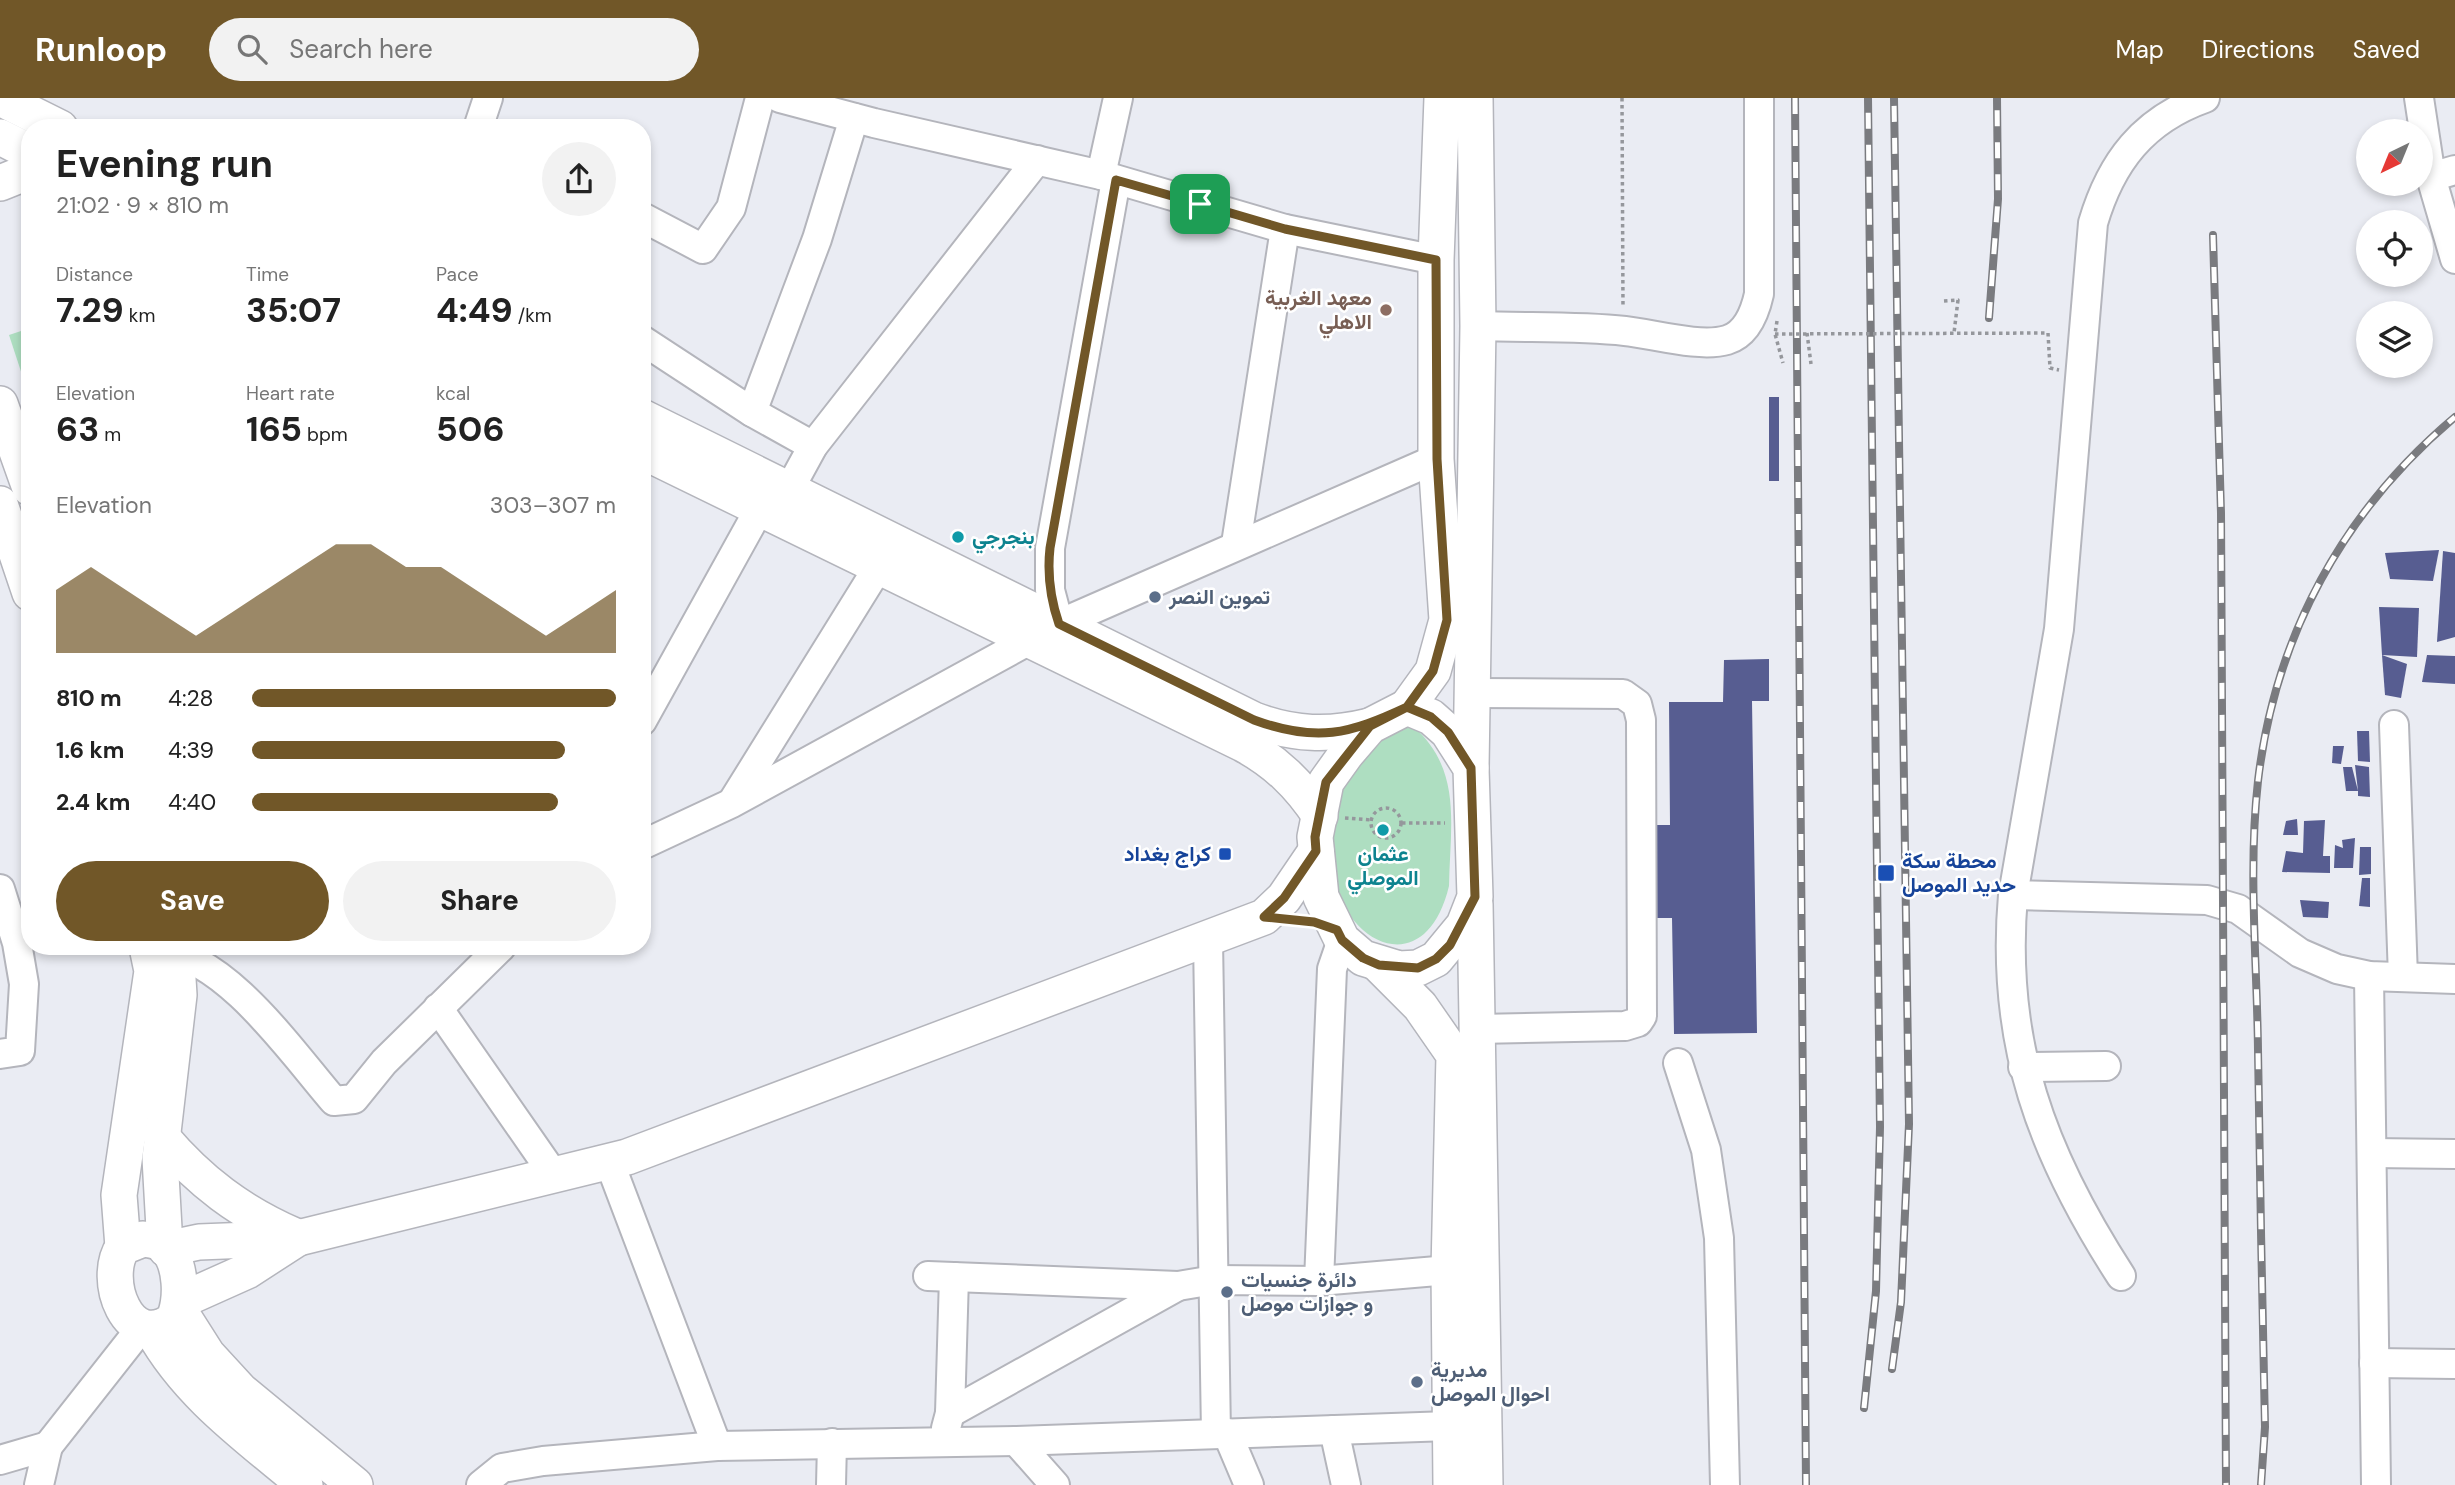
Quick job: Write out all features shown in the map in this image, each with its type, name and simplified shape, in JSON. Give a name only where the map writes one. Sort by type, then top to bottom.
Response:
[{"type":"main road","points":[[0,98],[42,119]]},
{"type":"main road","points":[[651,455],[879,566],[1254,720],[1276,728],[1323,734],[1370,726],[1407,707],[1433,671],[1447,620],[1437,459],[1436,260],[1442,98]]},
{"type":"main road","points":[[1475,98],[1478,326],[1471,768],[1485,1485]]},
{"type":"main road","points":[[0,137],[21,148]]},
{"type":"main road","points":[[0,183],[21,175]]},
{"type":"main road","points":[[0,404],[21,463]]},
{"type":"main road","points":[[651,421],[789,490],[1261,754],[1294,781],[1320,816]]},
{"type":"main road","points":[[0,504],[21,566]]},
{"type":"main road","points":[[1407,707],[1431,717],[1448,732],[1471,768]]},
{"type":"main road","points":[[1340,935],[1321,897],[1316,851],[1320,816],[1326,782],[1370,726]]},
{"type":"main road","points":[[123,1247],[143,1239],[166,1247],[199,1242],[298,1238],[609,1161],[1264,917],[1284,898],[1316,851]]},
{"type":"main road","points":[[1264,917],[1314,922],[1340,935],[1363,958],[1379,965],[1418,968],[1436,959],[1464,925],[1475,897]]},
{"type":"main road","points":[[159,955],[152,971],[119,1195],[123,1247],[114,1267],[125,1314],[163,1317],[247,1271],[298,1238]]},
{"type":"main road","points":[[164,955],[179,995],[161,1136],[160,1202],[166,1247],[175,1265],[163,1317],[173,1365],[201,1397],[305,1485]]},
{"type":"main road","points":[[1379,965],[1420,1006],[1454,1055],[1449,1270],[1451,1485]]},
{"type":"main road","points":[[161,1136],[190,1170],[222,1198],[258,1220],[298,1238]]},
{"type":"main road","points":[[163,1317],[207,1353],[241,1391],[355,1485]]},
{"type":"street","points":[[481,119],[488,98]]},
{"type":"street","points":[[651,222],[703,248],[732,208],[760,98]]},
{"type":"street","points":[[780,98],[868,113],[1285,229],[1436,260]]},
{"type":"street","points":[[1044,632],[1050,590],[1050,548],[1118,98]]},
{"type":"street","points":[[1478,326],[1623,331],[1665,338],[1727,340],[1740,333],[1754,317],[1759,294],[1759,98]]},
{"type":"street","points":[[2419,98],[2443,173],[2455,259]]},
{"type":"street","points":[[2121,1276],[2071,1194],[2049,1147],[2023,1067],[2012,998],[2013,895],[2059,629],[2093,223],[2107,182],[2127,151],[2160,122],[2204,99]]},
{"type":"street","points":[[752,412],[868,113]]},
{"type":"street","points":[[789,490],[813,446],[1037,160]]},
{"type":"street","points":[[1236,544],[1285,229]]},
{"type":"street","points":[[651,346],[752,412],[813,446]]},
{"type":"street","points":[[651,841],[732,803],[1044,632],[1236,544],[1437,459]]},
{"type":"street","points":[[651,705],[760,508]]},
{"type":"street","points":[[732,803],[879,566]]},
{"type":"street","points":[[1473,693],[1615,693],[1631,697],[1640,711],[1642,789],[1642,1016],[1638,1022],[1625,1026],[1477,1029]]},
{"type":"street","points":[[2394,725],[2403,977]]},
{"type":"street","points":[[0,889],[17,943],[12,989],[20,1051],[0,1054]]},
{"type":"street","points":[[2013,895],[2207,900],[2238,909],[2316,962],[2369,976],[2455,979]]},
{"type":"street","points":[[1320,1282],[1332,969],[1340,935]]},
{"type":"street","points":[[1208,940],[1214,1280],[1222,1434],[1248,1485]]},
{"type":"street","points":[[173,955],[238,989],[334,1101],[354,1099],[384,1062],[493,955]]},
{"type":"street","points":[[2369,976],[2376,1485]]},
{"type":"street","points":[[439,1008],[554,1175]]},
{"type":"street","points":[[1678,1063],[1706,1150],[1719,1237],[1725,1485]]},
{"type":"street","points":[[2023,1067],[2106,1066]]},
{"type":"street","points":[[2372,1153],[2455,1154]]},
{"type":"street","points":[[609,1161],[716,1446]]},
{"type":"street","points":[[943,1441],[950,1413],[941,1276],[1178,1286],[1214,1280],[1320,1282],[1449,1270]]},
{"type":"street","points":[[950,1413],[1178,1286]]},
{"type":"street","points":[[39,1485],[48,1446],[163,1317]]},
{"type":"street","points":[[2374,1363],[2455,1364]]},
{"type":"street","points":[[481,1485],[502,1468],[542,1461],[716,1446],[1016,1441],[1449,1426]]},
{"type":"street","points":[[1334,1430],[1346,1485]]},
{"type":"street","points":[[1016,1441],[1055,1485]]},
{"type":"street","points":[[831,1485],[832,1443]]},
{"type":"street","points":[[1,1451],[48,1446]]},
{"type":"path","points":[[1622,98],[1623,331]]},
{"type":"path","points":[[1944,301],[1958,300],[1954,333]]},
{"type":"path","points":[[1780,309],[1774,334],[1783,363]]},
{"type":"path","points":[[1807,333],[1811,364]]},
{"type":"path","points":[[1774,334],[2048,333],[2050,368]]},
{"type":"path","points":[[1389,808],[1398,813],[1402,823],[1394,836],[1384,838],[1376,834],[1371,820],[1376,812],[1389,808]]},
{"type":"path","points":[[1402,823],[1473,823]]},
{"type":"green space","points":[[21,331],[21,372],[9,335]]},
{"type":"green space","points":[[1391,726],[1413,726],[1429,743],[1447,780],[1451,821],[1449,886],[1438,915],[1424,934],[1407,943],[1389,944],[1372,936],[1355,922],[1342,902],[1332,876],[1329,844],[1338,784],[1351,766]]},
{"type":"building","points":[[1769,397],[1779,397],[1779,481],[1769,481]]},
{"type":"building","points":[[2439,550],[2433,581],[2390,579],[2385,553]]},
{"type":"building","points":[[2443,551],[2455,553],[2455,637],[2437,642]]},
{"type":"building","points":[[2379,607],[2419,608],[2417,657],[2382,655]]},
{"type":"building","points":[[2382,655],[2407,664],[2401,698],[2385,695]]},
{"type":"building","points":[[2427,655],[2455,656],[2455,684],[2422,682]]},
{"type":"building","points":[[1769,659],[1769,701],[1752,701],[1757,1033],[1674,1034],[1672,918],[1654,918],[1653,825],[1670,825],[1669,702],[1723,702],[1724,660]]},
{"type":"building","points":[[2357,731],[2369,731],[2370,762],[2358,761]]},
{"type":"building","points":[[2333,746],[2344,746],[2341,764],[2332,763]]},
{"type":"building","points":[[2355,765],[2369,767],[2370,797],[2358,796]]},
{"type":"building","points":[[2343,767],[2352,767],[2358,791],[2346,791]]},
{"type":"building","points":[[2297,819],[2298,835],[2283,835],[2286,821]]},
{"type":"building","points":[[2325,820],[2323,856],[2330,856],[2330,873],[2282,872],[2286,851],[2303,853],[2304,821]]},
{"type":"building","points":[[2355,838],[2353,868],[2334,868],[2335,845],[2343,848],[2342,840]]},
{"type":"building","points":[[2360,847],[2371,847],[2371,874],[2359,875]]},
{"type":"building","points":[[2362,878],[2370,878],[2370,907],[2359,906]]},
{"type":"building","points":[[2300,900],[2329,902],[2328,918],[2303,917]]},
{"type":"railway","points":[[1795,98],[1806,1485]]},
{"type":"railway","points":[[1864,1408],[1876,1291],[1880,1127],[1868,98]]},
{"type":"railway","points":[[1892,1369],[1901,1302],[1909,1124],[1894,98]]},
{"type":"railway","points":[[1989,318],[1998,199],[1997,98]]},
{"type":"railway","points":[[2213,235],[2221,513],[2226,1485]]},
{"type":"railway","points":[[2261,1485],[2265,1427],[2253,882],[2255,814],[2267,728],[2280,676],[2298,627],[2321,580],[2348,535],[2379,493],[2415,454],[2455,417]]},
{"type":"place","name":"معهد الغربية الاهلي","points":[[1386,310]]},
{"type":"place","name":"بنجرجي","points":[[958,537]]},
{"type":"place","name":"تموين النصر","points":[[1155,597]]},
{"type":"place","name":"عثمان الموصلي","points":[[1383,830]]},
{"type":"place","name":"كراج بغداد","points":[[1225,854]]},
{"type":"place","name":"محطة سكة حديد الموصل","points":[[1886,873]]},
{"type":"place","name":"دائرة جنسيات و جوازات موصل","points":[[1227,1292]]},
{"type":"place","name":"مديرية احوال الموصل","points":[[1417,1382]]},
{"type":"route","points":[[1200,204],[1116,180],[1050,548],[1048,576],[1053,607],[1059,624],[1254,720],[1276,728],[1299,733],[1347,731],[1370,726],[1384,718],[1407,707],[1431,717],[1448,732],[1471,768],[1475,897],[1464,925],[1450,945],[1436,959],[1418,968],[1399,969],[1363,958],[1342,940],[1337,930],[1314,922],[1264,917],[1284,898],[1316,851],[1315,837],[1326,782],[1370,726],[1407,707],[1433,671],[1447,620],[1437,459],[1436,260],[1285,229],[1200,204]]}]
